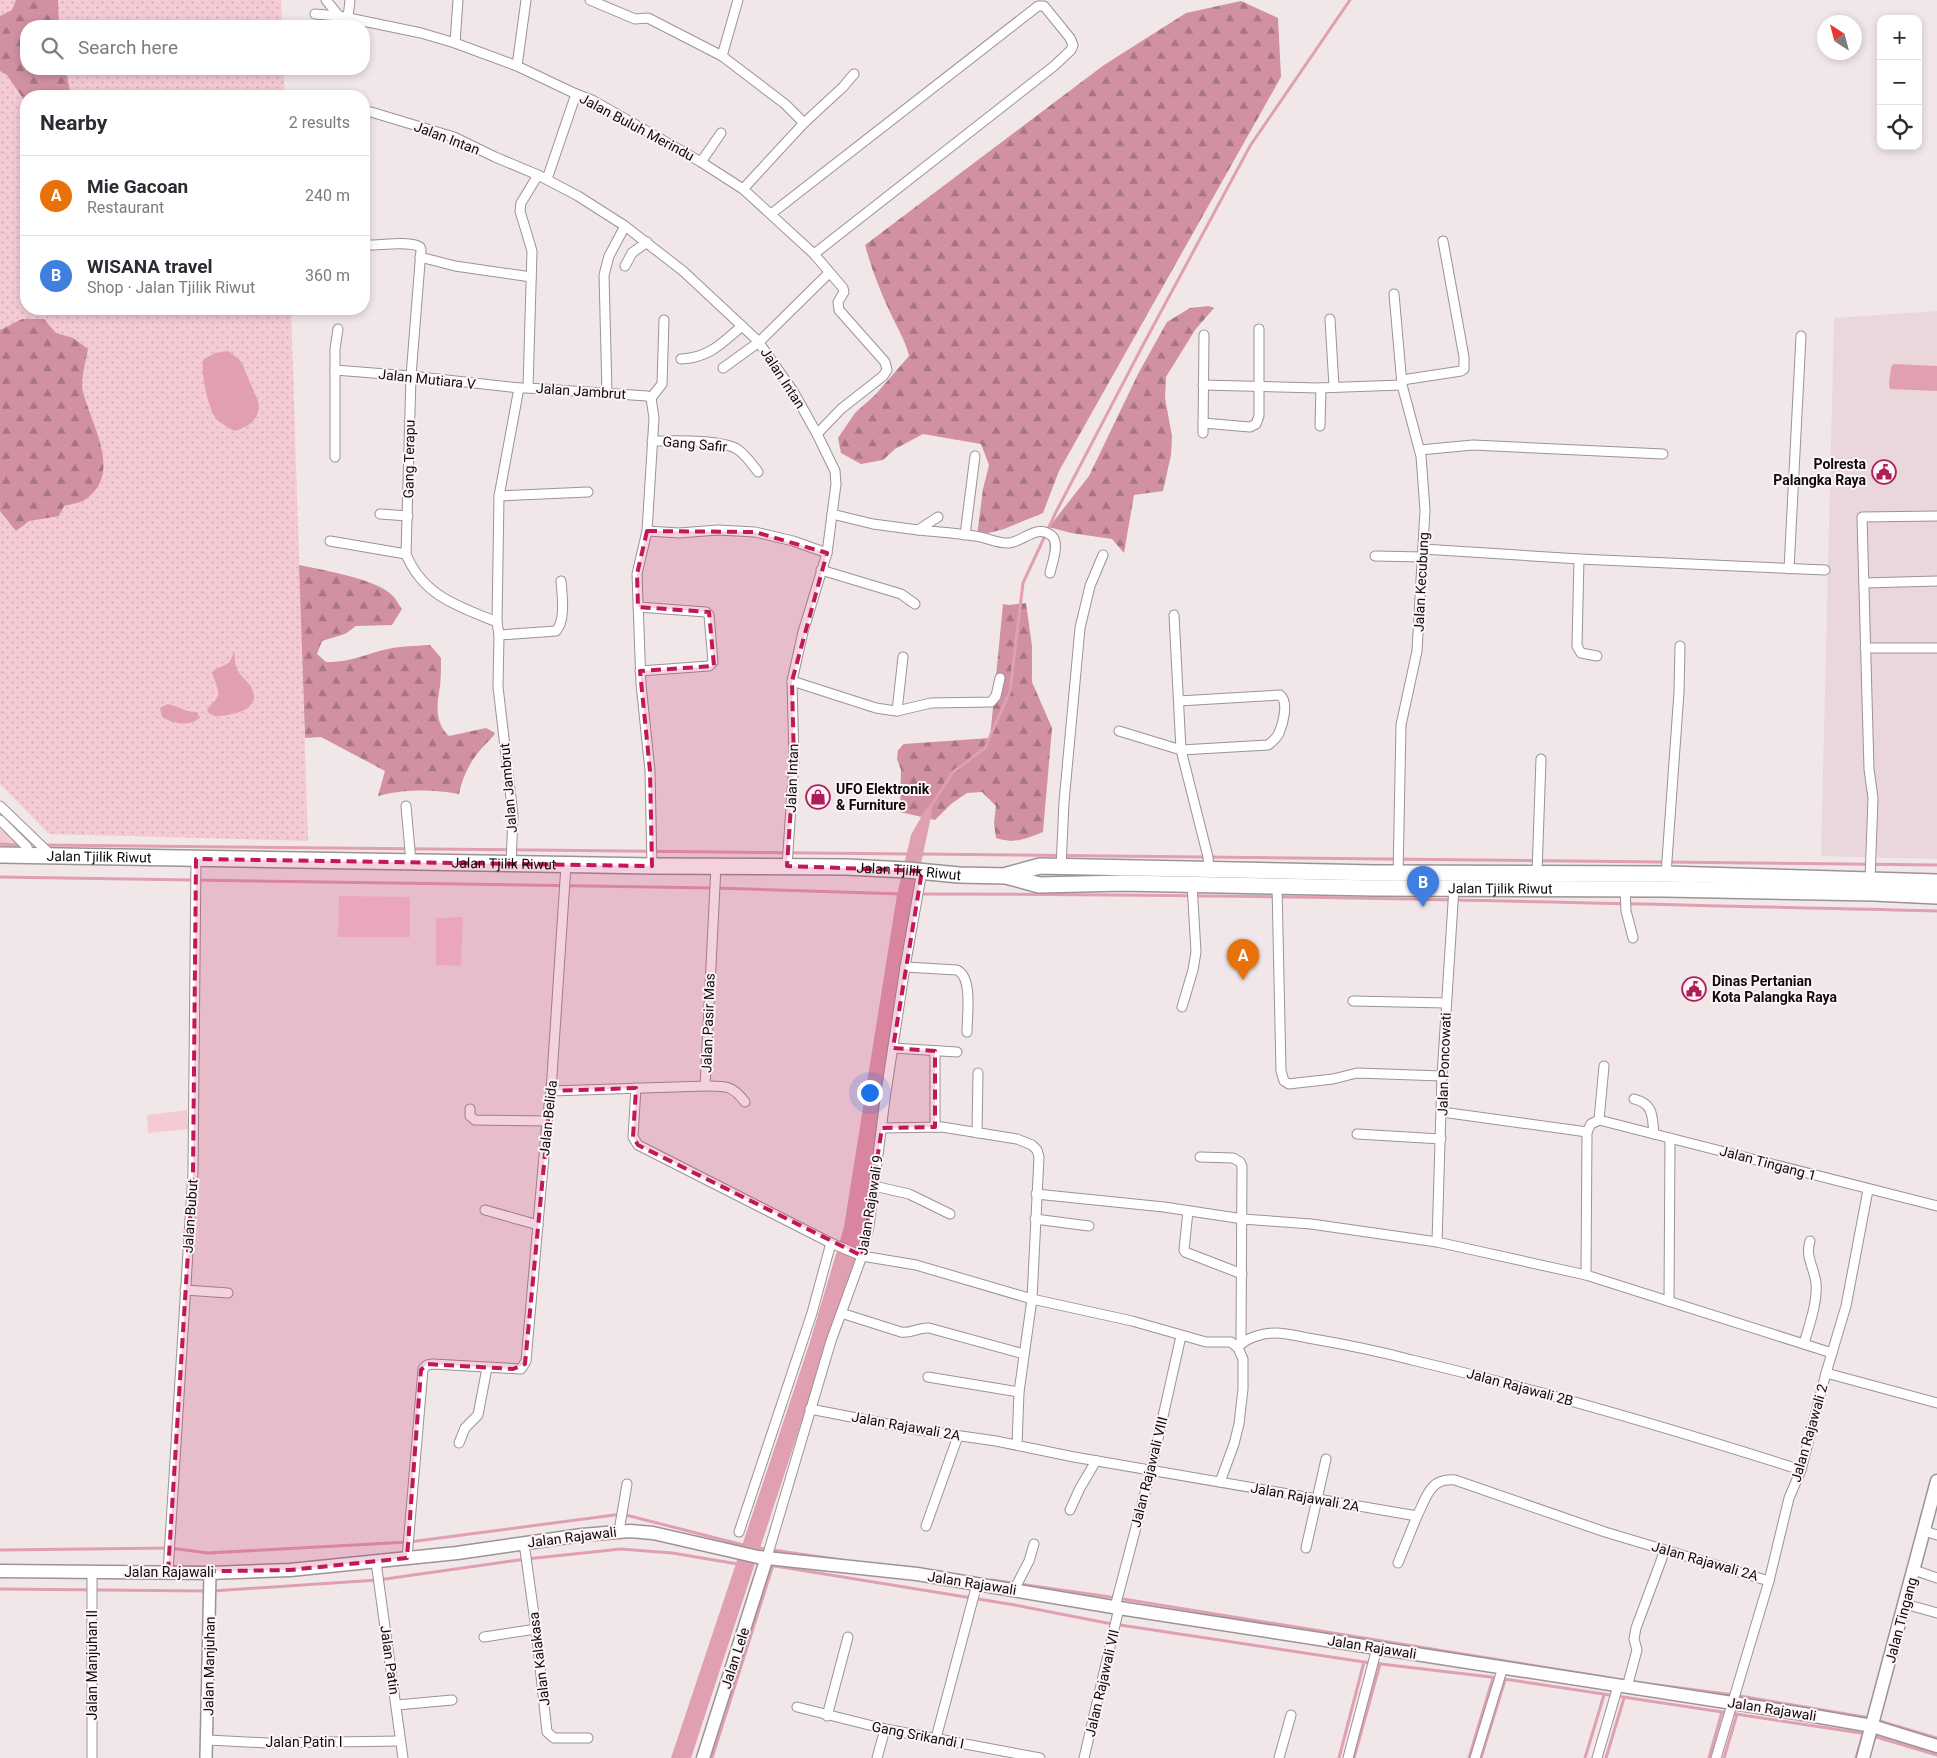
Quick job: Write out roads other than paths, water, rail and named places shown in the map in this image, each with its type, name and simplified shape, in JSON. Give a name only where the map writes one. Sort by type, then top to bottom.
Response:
[{"type":"highway","name":"Jalan Tjilik Riwut","points":[[0,855],[566,865],[786,866],[909,870],[959,875],[1006,876],[1039,885],[1123,883],[1625,888],[1937,882]]},
{"type":"highway","name":"Jalan Tjilik Riwut","points":[[1006,876],[1040,866],[1209,870],[1666,874],[1873,884],[1937,896]]},
{"type":"main road","name":"Jalan Tingang","points":[[1863,1758],[1937,1481]]},
{"type":"main road","name":"Jalan Rajawali","points":[[0,1570],[210,1573],[290,1570],[376,1562],[619,1531],[653,1533],[763,1557],[917,1574],[974,1594],[1014,1590],[1374,1658],[1730,1709],[1872,1726],[1937,1746]]},
{"type":"main road","name":"Jalan Lele","points":[[703,1758],[763,1557]]},
{"type":"street","points":[[326,0],[343,17],[350,0]]},
{"type":"street","points":[[455,43],[458,0]]},
{"type":"street","points":[[517,66],[526,0]]},
{"type":"street","points":[[590,0],[635,20],[648,18],[722,56],[785,104],[804,123]]},
{"type":"street","points":[[722,56],[738,0]]},
{"type":"street","points":[[771,214],[1038,6],[1044,6],[1070,38],[1073,45],[1071,50],[1054,66],[814,254]]},
{"type":"street","name":"Jalan Buluh Merindu","points":[[315,14],[358,20]]},
{"type":"street","name":"Jalan Buluh Merindu","points":[[370,23],[421,33],[455,43],[517,66],[592,100],[701,162],[743,189],[771,214],[814,254],[843,288],[844,292],[838,302],[839,310],[885,362],[887,370],[883,376],[841,410],[817,434]]},
{"type":"street","points":[[743,189],[804,123],[843,87],[854,74]]},
{"type":"street","points":[[547,179],[576,94]]},
{"type":"street","name":"Jalan Intan","points":[[370,112],[454,137],[547,179],[625,226],[683,271],[759,342],[793,391],[817,434],[835,471],[836,484],[827,553],[803,632],[792,681],[794,762],[786,866]]},
{"type":"street","points":[[701,162],[720,133]]},
{"type":"street","points":[[528,388],[532,251],[520,211],[524,196],[538,175]]},
{"type":"street","points":[[607,392],[604,275],[610,256],[625,226]]},
{"type":"street","points":[[1203,385],[1334,388],[1402,382],[1461,371],[1464,369],[1464,357],[1443,241]]},
{"type":"street","points":[[625,266],[632,253],[647,242]]},
{"type":"street","name":"Gang Terapu","points":[[370,245],[414,244],[420,247],[411,376],[406,554]]},
{"type":"street","points":[[420,257],[455,266],[531,277]]},
{"type":"street","points":[[723,368],[759,342],[829,273]]},
{"type":"street","name":"Jalan Kecubung","points":[[1394,294],[1402,382],[1420,450],[1424,504],[1417,651],[1401,725],[1399,872],[1396,887]]},
{"type":"street","points":[[1330,319],[1334,388]]},
{"type":"street","points":[[652,866],[650,771],[640,671],[637,574],[647,531],[654,418],[651,398],[662,384],[664,320]]},
{"type":"street","points":[[681,359],[703,356],[742,326]]},
{"type":"street","points":[[335,457],[335,349],[338,329]]},
{"type":"street","points":[[1203,423],[1250,427],[1256,424],[1259,416],[1260,386],[1259,329]]},
{"type":"street","points":[[1203,433],[1204,335]]},
{"type":"street","points":[[1789,569],[1800,336]]},
{"type":"street","name":"Jalan Mutiara V","points":[[335,370],[518,388]]},
{"type":"street","name":"Jalan Jambrut","points":[[511,864],[513,815],[498,687],[499,635],[497,622],[499,496],[518,388],[607,392],[648,396],[651,398]]},
{"type":"street","points":[[1320,426],[1321,388]]},
{"type":"street","name":"Gang Safir","points":[[652,441],[706,442],[726,445],[736,449],[748,459],[758,472]]},
{"type":"street","points":[[1420,450],[1473,445],[1663,454]]},
{"type":"street","points":[[965,535],[975,456]]},
{"type":"street","points":[[499,496],[588,492]]},
{"type":"street","points":[[380,514],[408,516]]},
{"type":"street","points":[[832,514],[873,524],[977,536],[1006,543],[1011,543],[1034,532],[1046,533],[1053,537],[1056,543],[1050,573]]},
{"type":"street","points":[[1873,884],[1873,798],[1869,769],[1862,517],[1937,516]]},
{"type":"street","points":[[918,530],[938,517]]},
{"type":"street","points":[[647,531],[679,533],[718,530],[755,532],[793,541],[827,553]]},
{"type":"street","points":[[330,541],[406,554],[411,566],[424,584],[437,594],[452,604],[497,622]]},
{"type":"street","points":[[1375,556],[1423,553],[1824,570]]},
{"type":"street","points":[[1061,867],[1064,802],[1080,628],[1090,586],[1103,555]]},
{"type":"street","points":[[1579,559],[1577,646],[1581,652],[1597,656]]},
{"type":"street","points":[[822,570],[901,594],[915,604]]},
{"type":"street","points":[[499,635],[556,631],[560,627],[562,615],[561,581]]},
{"type":"street","points":[[1864,583],[1937,581]]},
{"type":"street","points":[[638,607],[706,612],[709,615],[713,662],[709,666],[640,671]]},
{"type":"street","points":[[1174,615],[1181,750],[1208,857],[1209,870]]},
{"type":"street","points":[[1666,874],[1679,692],[1680,646]]},
{"type":"street","points":[[1866,648],[1937,648]]},
{"type":"street","points":[[897,711],[902,658]]},
{"type":"street","points":[[792,681],[876,708],[897,711],[932,703],[991,702],[996,696],[1000,678]]},
{"type":"street","points":[[1119,731],[1181,750],[1268,745],[1279,733],[1285,704],[1284,698],[1280,695],[1179,700]]},
{"type":"street","points":[[1537,873],[1541,759]]},
{"type":"street","points":[[0,806],[54,857]]},
{"type":"street","points":[[406,806],[411,862]]},
{"type":"street","points":[[0,820],[26,846],[28,856]]},
{"type":"street","name":"Jalan Bubut","points":[[168,1572],[193,1172],[196,859]]},
{"type":"street","name":"Jalan Belida","points":[[487,1368],[521,1369],[526,1361],[551,1091],[566,865]]},
{"type":"street","name":"Jalan Pasir Mas","points":[[551,1091],[705,1086],[716,866]]},
{"type":"street","name":"Jalan Rajawali 9","points":[[763,1557],[869,1226],[905,967],[909,870]]},
{"type":"street","points":[[1182,1007],[1193,970],[1196,952],[1192,884]]},
{"type":"street","points":[[1277,886],[1281,1071],[1284,1081],[1288,1084],[1333,1079],[1357,1073],[1442,1076]]},
{"type":"street","name":"Jalan Poncowati","points":[[1437,1242],[1442,1076],[1454,887]]},
{"type":"street","points":[[1625,888],[1626,910],[1633,938]]},
{"type":"street","points":[[905,967],[961,971],[968,982],[966,1032]]},
{"type":"street","points":[[1353,1000],[1446,1003]]},
{"type":"street","points":[[893,1048],[957,1052]]},
{"type":"street","points":[[935,1051],[935,1127]]},
{"type":"street","points":[[1586,1275],[1587,1132],[1591,1124],[1599,1120],[1604,1066]]},
{"type":"street","points":[[977,1133],[978,1073]]},
{"type":"street","points":[[705,1086],[733,1088],[745,1102]]},
{"type":"street","points":[[636,1088],[633,1134],[638,1145],[860,1256],[916,1265],[1032,1299],[1124,1319],[1206,1342],[1231,1342],[1240,1346]]},
{"type":"street","points":[[1634,1099],[1643,1101],[1649,1106],[1654,1134]]},
{"type":"street","points":[[470,1108],[470,1116],[475,1120],[547,1121]]},
{"type":"street","points":[[1442,1112],[1587,1132]]},
{"type":"street","name":"Jalan Tingang 1","points":[[1599,1120],[1736,1154],[1868,1190],[1937,1206]]},
{"type":"street","points":[[882,1128],[935,1127],[959,1129],[1018,1139],[1032,1144],[1037,1150],[1039,1157],[1032,1299],[1019,1392],[1017,1445]]},
{"type":"street","points":[[1357,1134],[1441,1138]]},
{"type":"street","points":[[1669,1301],[1670,1138]]},
{"type":"street","points":[[1200,1157],[1233,1158],[1240,1162],[1243,1171],[1240,1346],[1243,1359],[1243,1389],[1239,1424],[1220,1482]]},
{"type":"street","points":[[874,1186],[909,1194],[950,1214]]},
{"type":"street","name":"Jalan Rajawali 2","points":[[1716,1758],[1769,1580],[1789,1498],[1801,1470],[1851,1286],[1868,1190]]},
{"type":"street","points":[[1036,1194],[1164,1206],[1243,1219],[1311,1224],[1437,1242],[1586,1275],[1832,1353]]},
{"type":"street","points":[[485,1210],[538,1225]]},
{"type":"street","points":[[1188,1211],[1185,1252],[1242,1274]]},
{"type":"street","points":[[1035,1219],[1089,1226]]},
{"type":"street","points":[[1804,1344],[1813,1307],[1816,1283],[1808,1255],[1810,1241]]},
{"type":"street","points":[[739,1532],[835,1245]]},
{"type":"street","points":[[185,1290],[228,1294]]},
{"type":"street","points":[[841,1313],[900,1332],[911,1333],[918,1328],[929,1328],[1024,1354]]},
{"type":"street","name":"Jalan Rajawali 2B","points":[[1240,1346],[1262,1335],[1277,1333],[1350,1345],[1469,1373],[1597,1408],[1801,1470]]},
{"type":"street","name":"Jalan Rajawali VIII","points":[[1117,1608],[1181,1336]]},
{"type":"street","points":[[407,1558],[421,1372],[426,1365],[487,1368],[478,1415],[465,1428],[459,1444]]},
{"type":"street","points":[[1826,1373],[1937,1403]]},
{"type":"street","points":[[928,1377],[1019,1392]]},
{"type":"street","name":"Jalan Rajawali 2A","points":[[810,1409],[1318,1500],[1418,1516],[1429,1490],[1445,1480],[1455,1480],[1605,1532],[1769,1580]]},
{"type":"street","points":[[926,1526],[958,1436]]},
{"type":"street","points":[[1306,1548],[1326,1459]]},
{"type":"street","points":[[1070,1510],[1080,1488],[1096,1461],[1098,1461]]},
{"type":"street","points":[[619,1531],[627,1484]]},
{"type":"street","points":[[1398,1563],[1418,1516]]},
{"type":"street","points":[[1924,1532],[1937,1536]]},
{"type":"street","name":"Jalan Kalakasa","points":[[524,1543],[536,1629],[547,1732],[554,1738],[588,1738]]},
{"type":"street","points":[[1014,1590],[1029,1561],[1034,1544]]},
{"type":"street","points":[[1597,1758],[1619,1692],[1637,1650],[1634,1642],[1636,1628],[1665,1550]]},
{"type":"street","name":"Jalan Patin","points":[[376,1562],[403,1758]]},
{"type":"street","points":[[1914,1570],[1937,1578]]},
{"type":"street","name":"Jalan Manjuhan II","points":[[92,1572],[92,1758]]},
{"type":"street","name":"Jalan Manjuhan","points":[[206,1758],[208,1740],[210,1573]]},
{"type":"street","points":[[936,1738],[974,1594]]},
{"type":"street","points":[[1904,1604],[1937,1613]]},
{"type":"street","name":"Jalan Rajawali VII","points":[[1084,1758],[1114,1632],[1117,1608]]},
{"type":"street","points":[[484,1637],[536,1629]]},
{"type":"street","points":[[827,1716],[848,1637]]},
{"type":"street","points":[[1348,1758],[1374,1658]]},
{"type":"street","points":[[1475,1758],[1500,1675]]},
{"type":"street","points":[[397,1705],[452,1700]]},
{"type":"street","name":"Gang Srikandi I","points":[[797,1707],[885,1729],[1040,1758]]},
{"type":"street","points":[[1280,1758],[1291,1715]]},
{"type":"street","points":[[876,1758],[885,1729]]},
{"type":"street","name":"Jalan Patin I","points":[[208,1740],[268,1743],[400,1741]]},
{"type":"waterway","points":[[929,809],[953,772],[985,748],[1010,691],[1023,583],[1056,512],[1250,146],[1350,0]]},
{"type":"waterway","points":[[0,844],[21,845]]},
{"type":"waterway","points":[[43,845],[909,854]]},
{"type":"waterway","points":[[920,854],[1937,865]]},
{"type":"waterway","points":[[0,877],[714,888],[902,894]]},
{"type":"waterway","points":[[920,894],[1301,897],[1937,911]]},
{"type":"waterway","points":[[0,1550],[170,1548],[208,1553],[409,1542],[622,1514],[743,1545]]},
{"type":"waterway","points":[[759,1548],[842,1560]]},
{"type":"waterway","points":[[212,1591],[378,1580],[526,1559],[621,1549],[672,1553],[738,1564]]},
{"type":"waterway","points":[[769,1565],[1015,1605],[1107,1623],[1364,1662],[1491,1677],[1867,1734]]},
{"type":"waterway","points":[[712,1758],[773,1565]]},
{"type":"waterway","points":[[992,1580],[1117,1598],[1610,1678]]},
{"type":"waterway","points":[[0,1589],[206,1591]]},
{"type":"waterway","points":[[1339,1758],[1364,1662]]},
{"type":"waterway","points":[[1354,1758],[1380,1664]]},
{"type":"waterway","points":[[1469,1758],[1493,1678]]},
{"type":"waterway","points":[[1481,1758],[1505,1680]]},
{"type":"waterway","points":[[1634,1682],[1734,1695],[1870,1718]]},
{"type":"waterway","points":[[1585,1758],[1604,1695]]},
{"type":"waterway","points":[[1606,1758],[1624,1698]]},
{"type":"waterway","points":[[1709,1758],[1722,1712]]},
{"type":"waterway","points":[[1724,1758],[1737,1714]]},
{"type":"waterway","points":[[1876,1720],[1937,1738]]},
{"type":"waterway","points":[[1873,1736],[1937,1755]]},
{"type":"waterway","points":[[1856,1758],[1862,1738]]},
{"type":"place","name":"Polresta Palangka Raya","points":[[1884,472]]},
{"type":"place","name":"UFO Elektronik & Furniture","points":[[818,797]]},
{"type":"place","name":"WISANA travel","points":[[1423,907]]},
{"type":"place","name":"Mie Gacoan","points":[[1243,980]]},
{"type":"place","name":"Dinas Pertanian Kota Palangka Raya","points":[[1694,989]]}]
